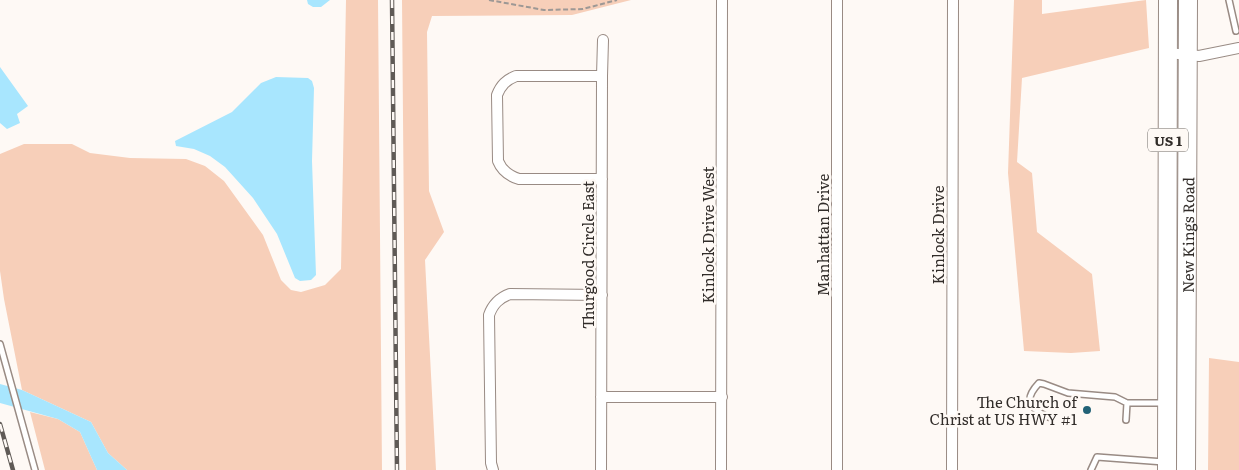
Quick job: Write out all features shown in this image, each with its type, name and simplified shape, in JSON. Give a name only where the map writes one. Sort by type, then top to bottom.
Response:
[{"type":"highway","name":"New Kings Road","points":[[1167,466],[1168,0]]},
{"type":"highway","name":"New Kings Road","points":[[1186,470],[1188,0]]},
{"type":"street","name":"Kinlock Drive West","points":[[721,470],[722,0]]},
{"type":"street","name":"Manhattan Drive","points":[[837,0],[837,470]]},
{"type":"street","name":"Kinlock Drive","points":[[952,0],[952,470]]},
{"type":"street","name":"Thurgood Circle East","points":[[601,470],[603,40]]},
{"type":"street","points":[[1168,53],[1199,56],[1239,48]]},
{"type":"street","points":[[602,76],[516,76],[504,82],[497,95],[498,161],[500,168],[506,173],[519,179],[602,179]]},
{"type":"street","points":[[493,470],[491,463],[489,315],[492,307],[498,300],[510,294],[602,295]]},
{"type":"street","points":[[1168,338],[1186,338]]},
{"type":"street","points":[[601,397],[722,397]]},
{"type":"lane","points":[[1229,0],[1236,31]]},
{"type":"lane","points":[[0,344],[35,470]]},
{"type":"lane","points":[[1048,417],[1034,410],[1031,404],[1031,393],[1039,383],[1068,392],[1115,397],[1127,403],[1168,403]]},
{"type":"lane","points":[[1126,420],[1127,403]]},
{"type":"lane","points":[[1091,470],[1097,457],[1167,466]]},
{"type":"path","points":[[489,0],[544,10],[583,9],[617,0]]},
{"type":"shaded area","points":[[346,0],[378,0],[382,470],[127,470],[108,453],[91,422],[22,390],[0,271],[0,154],[24,144],[72,144],[90,153],[130,158],[186,159],[205,166],[224,181],[263,235],[281,280],[291,290],[301,292],[325,285],[341,269]]},
{"type":"shaded area","points":[[402,0],[631,0],[572,15],[432,16],[427,32],[429,191],[444,232],[425,260],[436,470],[406,470]]},
{"type":"shaded area","points":[[1014,0],[1042,0],[1042,14],[1146,0],[1149,48],[1022,78],[1017,162],[1032,173],[1037,232],[1092,274],[1100,351],[1071,353],[1024,351],[1008,173]]},
{"type":"shaded area","points":[[1209,358],[1239,362],[1239,470],[1208,470]]},
{"type":"shaded area","points":[[30,412],[58,419],[80,432],[97,470],[45,470]]},
{"type":"water","points":[[307,0],[330,0],[321,7],[313,7],[308,4]]},
{"type":"water","points":[[0,67],[28,106],[17,114],[20,123],[7,129],[0,123]]},
{"type":"water","points":[[276,77],[308,78],[312,81],[314,88],[312,161],[316,275],[311,280],[300,281],[295,278],[277,234],[253,198],[225,167],[210,156],[194,149],[176,146],[175,141],[232,112],[261,83]]},
{"type":"water","points":[[0,384],[22,390],[91,422],[108,453],[127,470],[97,470],[80,432],[58,419],[0,403]]},
{"type":"railway","points":[[392,0],[397,470]]},
{"type":"railway","points":[[0,424],[13,470]]},
{"type":"place","name":"The Church of Christ at US HWY #1","points":[[1087,410]]}]
